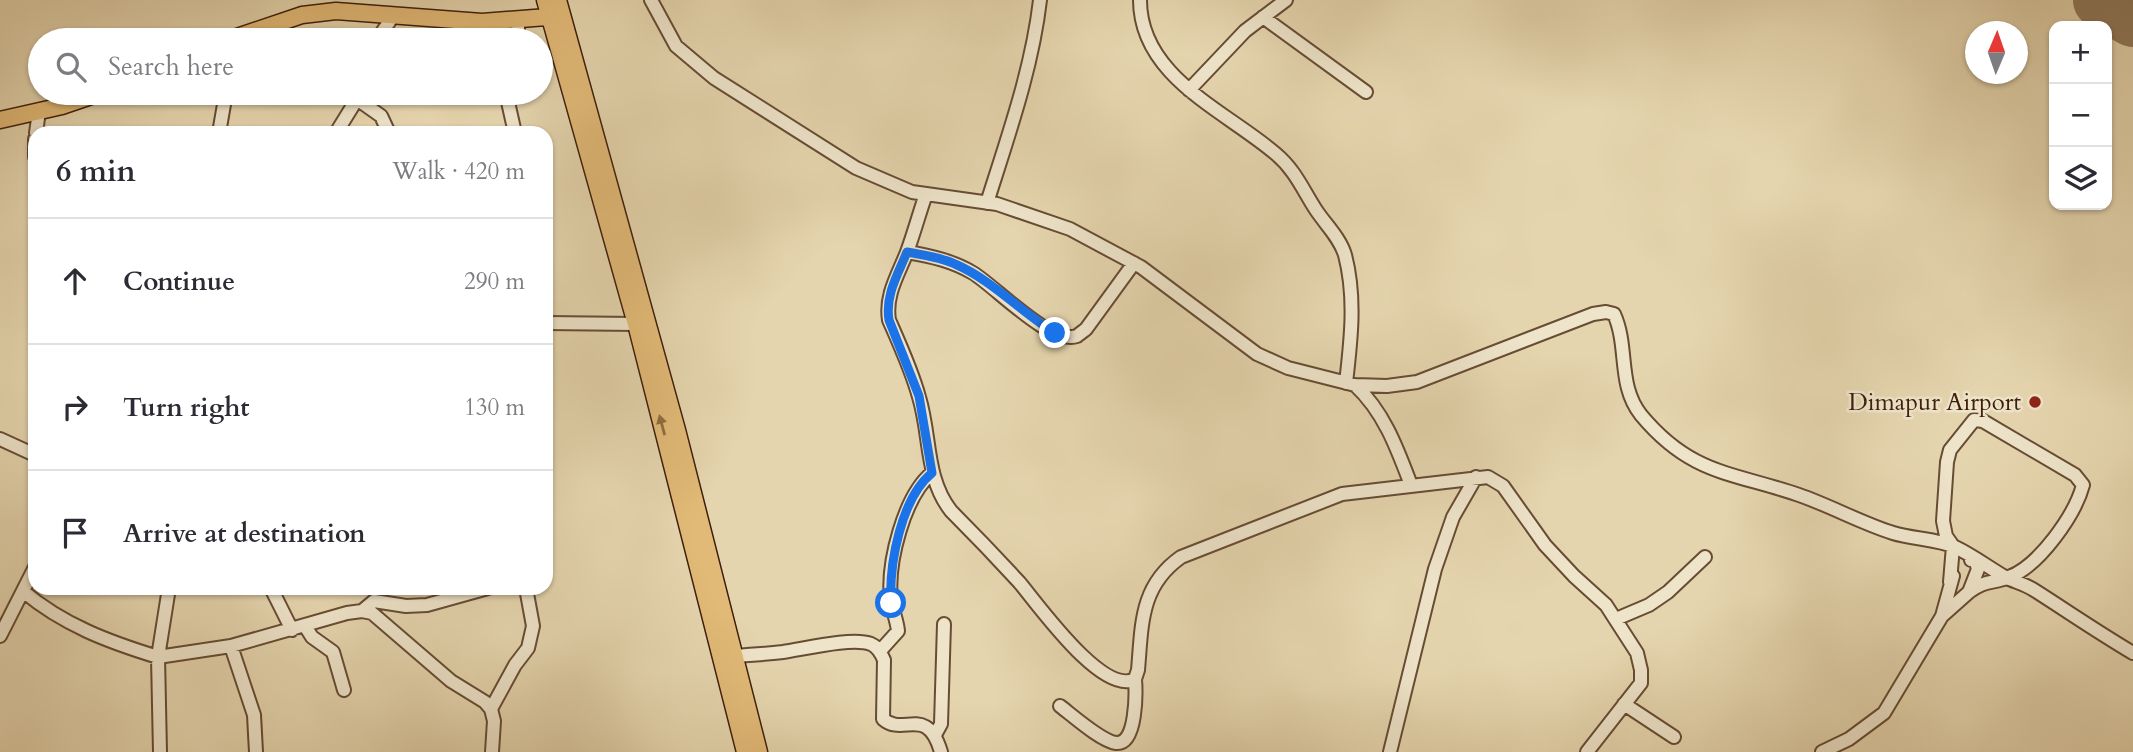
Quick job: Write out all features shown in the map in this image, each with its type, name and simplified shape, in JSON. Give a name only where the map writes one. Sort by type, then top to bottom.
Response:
[{"type":"main road","points":[[545,0],[557,11],[677,430],[759,752]]},
{"type":"main road","points":[[264,28],[302,15],[336,11],[482,22],[518,20],[557,11]]},
{"type":"main road","points":[[557,11],[745,752]]},
{"type":"main road","points":[[0,120],[65,105]]},
{"type":"street","points":[[651,0],[676,46],[714,78],[856,168],[912,192],[987,202],[1022,211],[1070,229],[1134,263],[1257,354],[1288,368],[1350,384],[1387,386],[1417,382],[1593,314],[1615,314],[1630,399],[1641,415],[1672,447],[1693,460],[1730,476],[1798,494],[1889,533],[1953,546],[2031,588],[2133,653]]},
{"type":"street","points":[[987,202],[1029,66],[1040,0]]},
{"type":"street","points":[[1140,0],[1140,14],[1147,36],[1167,68],[1189,90],[1276,154],[1294,171],[1315,209],[1336,236],[1344,253],[1350,289],[1350,384]]},
{"type":"street","points":[[1189,90],[1245,31],[1286,0]]},
{"type":"street","points":[[385,28],[393,16]]},
{"type":"street","points":[[1263,17],[1366,92]]},
{"type":"street","points":[[518,20],[518,28]]},
{"type":"street","points":[[220,126],[224,105]]},
{"type":"street","points":[[340,126],[350,105]]},
{"type":"street","points":[[367,105],[381,116],[386,126]]},
{"type":"street","points":[[508,105],[513,126]]},
{"type":"street","points":[[37,126],[38,111]]},
{"type":"street","points":[[926,194],[889,296],[887,309],[919,396],[932,473],[940,498],[1036,601],[1074,649],[1094,666],[1121,681],[1129,682],[1135,679]]},
{"type":"street","points":[[907,252],[939,258],[975,274],[1029,317],[1055,333],[1068,336],[1077,336],[1086,329],[1134,263]]},
{"type":"street","points":[[553,323],[636,324]]},
{"type":"street","points":[[1350,384],[1370,399],[1383,419],[1410,485]]},
{"type":"street","points":[[1822,752],[1849,739],[1884,713],[1942,616],[1969,592],[1992,580],[2008,578],[2034,561],[2069,516],[2083,485],[2076,475],[1983,421],[1974,420],[1965,430],[1950,450],[1947,462],[1943,521],[1946,536],[1953,546],[1950,582],[1942,616]]},
{"type":"street","points":[[0,439],[28,452]]},
{"type":"street","points":[[880,651],[898,631],[890,594],[892,562],[898,538],[916,492],[932,473]]},
{"type":"street","points":[[1390,752],[1435,569],[1453,517],[1476,477]]},
{"type":"street","points":[[1060,706],[1100,735],[1116,743],[1123,741],[1130,734],[1147,598],[1167,566],[1202,547],[1326,499],[1358,491],[1488,477],[1503,486],[1545,545],[1574,576],[1606,604],[1637,653],[1641,683],[1587,752]]},
{"type":"street","points":[[1616,619],[1649,605],[1668,592],[1705,557]]},
{"type":"street","points":[[1950,582],[1963,562],[1975,559]]},
{"type":"street","points":[[1969,592],[1978,569],[1975,559]]},
{"type":"street","points":[[0,636],[28,581]]},
{"type":"street","points":[[23,591],[39,605],[92,635],[158,657],[231,646],[362,611],[374,601],[406,606],[427,605],[463,595]]},
{"type":"street","points":[[160,752],[158,657],[168,595]]},
{"type":"street","points":[[276,595],[298,628],[333,652],[344,690]]},
{"type":"street","points":[[491,709],[528,648],[533,626],[527,595]]},
{"type":"street","points":[[362,611],[372,613],[440,672],[485,702],[491,709],[494,721],[492,752]]},
{"type":"street","points":[[935,735],[941,724],[944,624]]},
{"type":"street","points":[[733,656],[864,642],[873,645],[884,660],[883,719],[894,724],[920,724],[935,735],[941,752]]},
{"type":"street","points":[[231,646],[254,715],[256,752]]},
{"type":"street","points":[[1624,704],[1675,737]]},
{"type":"runway","points":[[2102,0],[2133,18]]},
{"type":"place","name":"Dimapur Airport","points":[[2035,402]]},
{"type":"route","points":[[891,603],[892,562],[898,538],[916,492],[932,473],[919,396],[887,309],[889,296],[907,252],[939,258],[975,274],[1029,317],[1055,333]]}]
